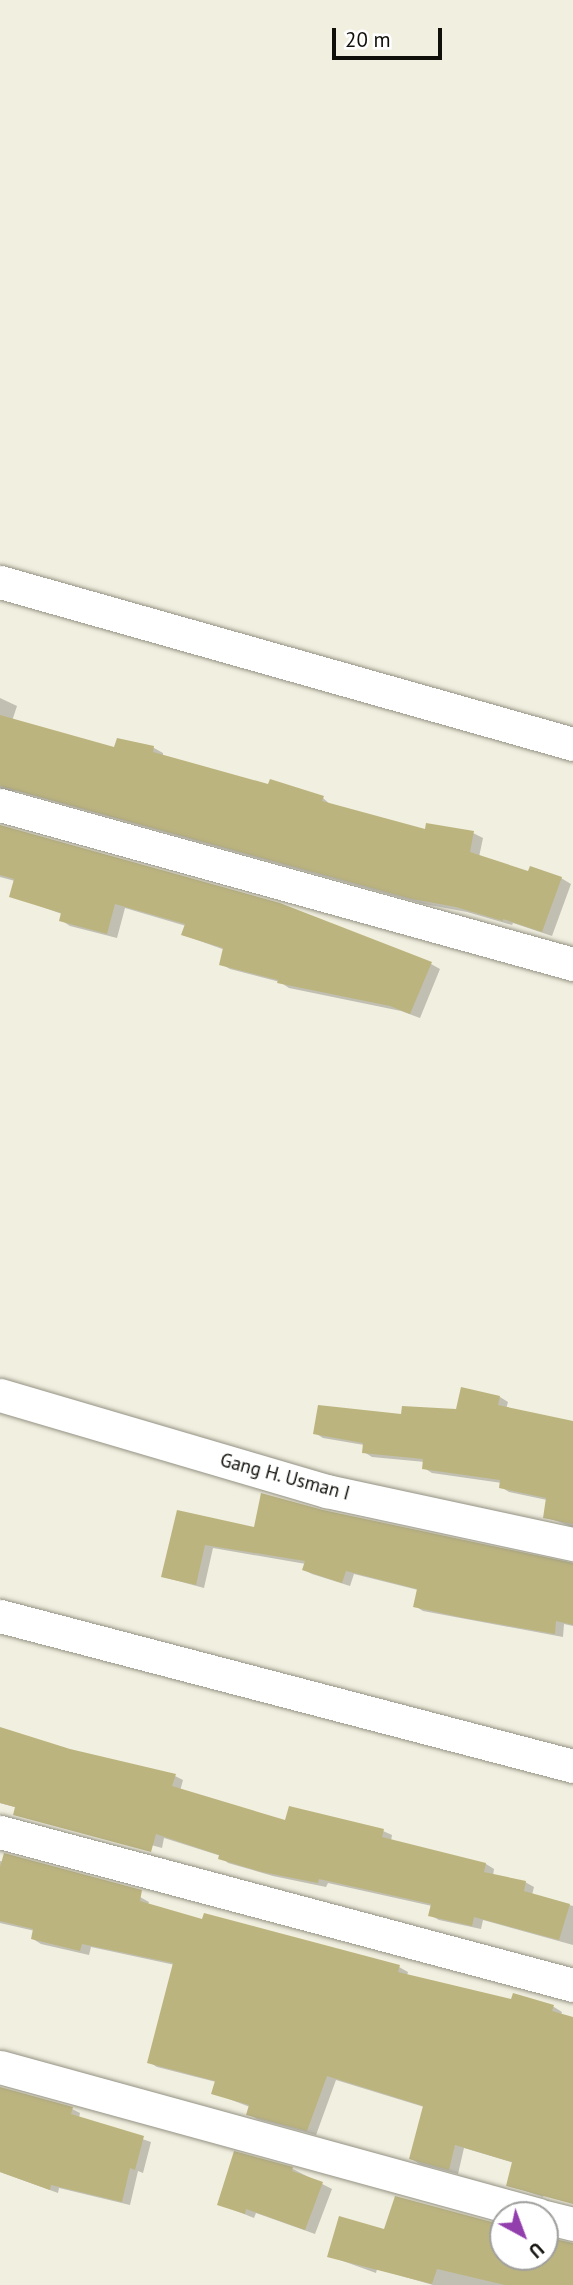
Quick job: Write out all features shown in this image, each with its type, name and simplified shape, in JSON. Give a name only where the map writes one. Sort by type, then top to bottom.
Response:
[{"type":"street","points":[[0,582],[573,744]]},
{"type":"street","points":[[0,805],[573,964]]},
{"type":"street","name":"Gang H. Usman I","points":[[0,1395],[327,1491],[573,1544]]},
{"type":"street","points":[[0,1616],[573,1766]]},
{"type":"street","points":[[0,1832],[573,1984]]},
{"type":"street","points":[[0,2067],[489,2202]]},
{"type":"building","points":[[0,715],[114,747],[117,738],[154,746],[153,752],[268,784],[270,779],[324,796],[322,801],[425,829],[426,823],[474,831],[470,852],[528,871],[530,866],[562,877],[542,932],[503,919],[412,899],[0,786]]},
{"type":"building","points":[[0,825],[280,903],[432,962],[410,1014],[390,1006],[277,983],[278,980],[219,965],[223,948],[181,935],[185,924],[115,904],[107,934],[59,921],[61,913],[9,897],[14,879],[0,875]]},
{"type":"building","points":[[461,1387],[500,1396],[498,1405],[573,1421],[573,1524],[543,1518],[546,1498],[499,1488],[500,1480],[422,1469],[423,1459],[362,1453],[363,1443],[313,1434],[318,1405],[401,1414],[402,1406],[456,1409]]},
{"type":"building","points":[[261,1493],[323,1510],[573,1563],[573,1625],[556,1621],[555,1634],[413,1607],[417,1589],[346,1571],[342,1583],[302,1570],[305,1561],[205,1545],[196,1585],[161,1577],[177,1510],[254,1527]]},
{"type":"building","points":[[0,1727],[70,1749],[176,1774],[172,1786],[285,1820],[289,1806],[384,1829],[382,1837],[486,1863],[484,1872],[526,1881],[524,1891],[570,1904],[559,1940],[474,1917],[472,1926],[428,1916],[431,1904],[319,1879],[318,1883],[262,1872],[218,1859],[219,1855],[156,1834],[151,1852],[13,1815],[15,1807],[0,1803]]},
{"type":"building","points":[[4,1853],[142,1890],[140,1901],[202,1919],[204,1913],[400,1965],[398,1972],[511,1999],[513,1993],[554,2005],[552,2011],[573,2017],[573,2204],[506,2186],[512,2162],[455,2145],[449,2170],[409,2159],[423,2106],[327,2076],[307,2131],[246,2115],[249,2105],[211,2094],[215,2081],[147,2063],[173,1963],[82,1944],[80,1951],[31,1939],[33,1929],[0,1921],[0,1867]]},
{"type":"building","points":[[0,2087],[73,2107],[71,2114],[144,2136],[135,2170],[130,2168],[122,2202],[51,2185],[50,2190],[0,2172]]},
{"type":"building","points":[[234,2151],[293,2167],[292,2171],[323,2182],[305,2230],[246,2209],[245,2214],[217,2205]]},
{"type":"building","points":[[395,2196],[489,2221],[489,2271],[559,2271],[559,2240],[573,2243],[573,2285],[505,2285],[437,2269],[432,2284],[327,2257],[339,2216],[384,2229]]}]
